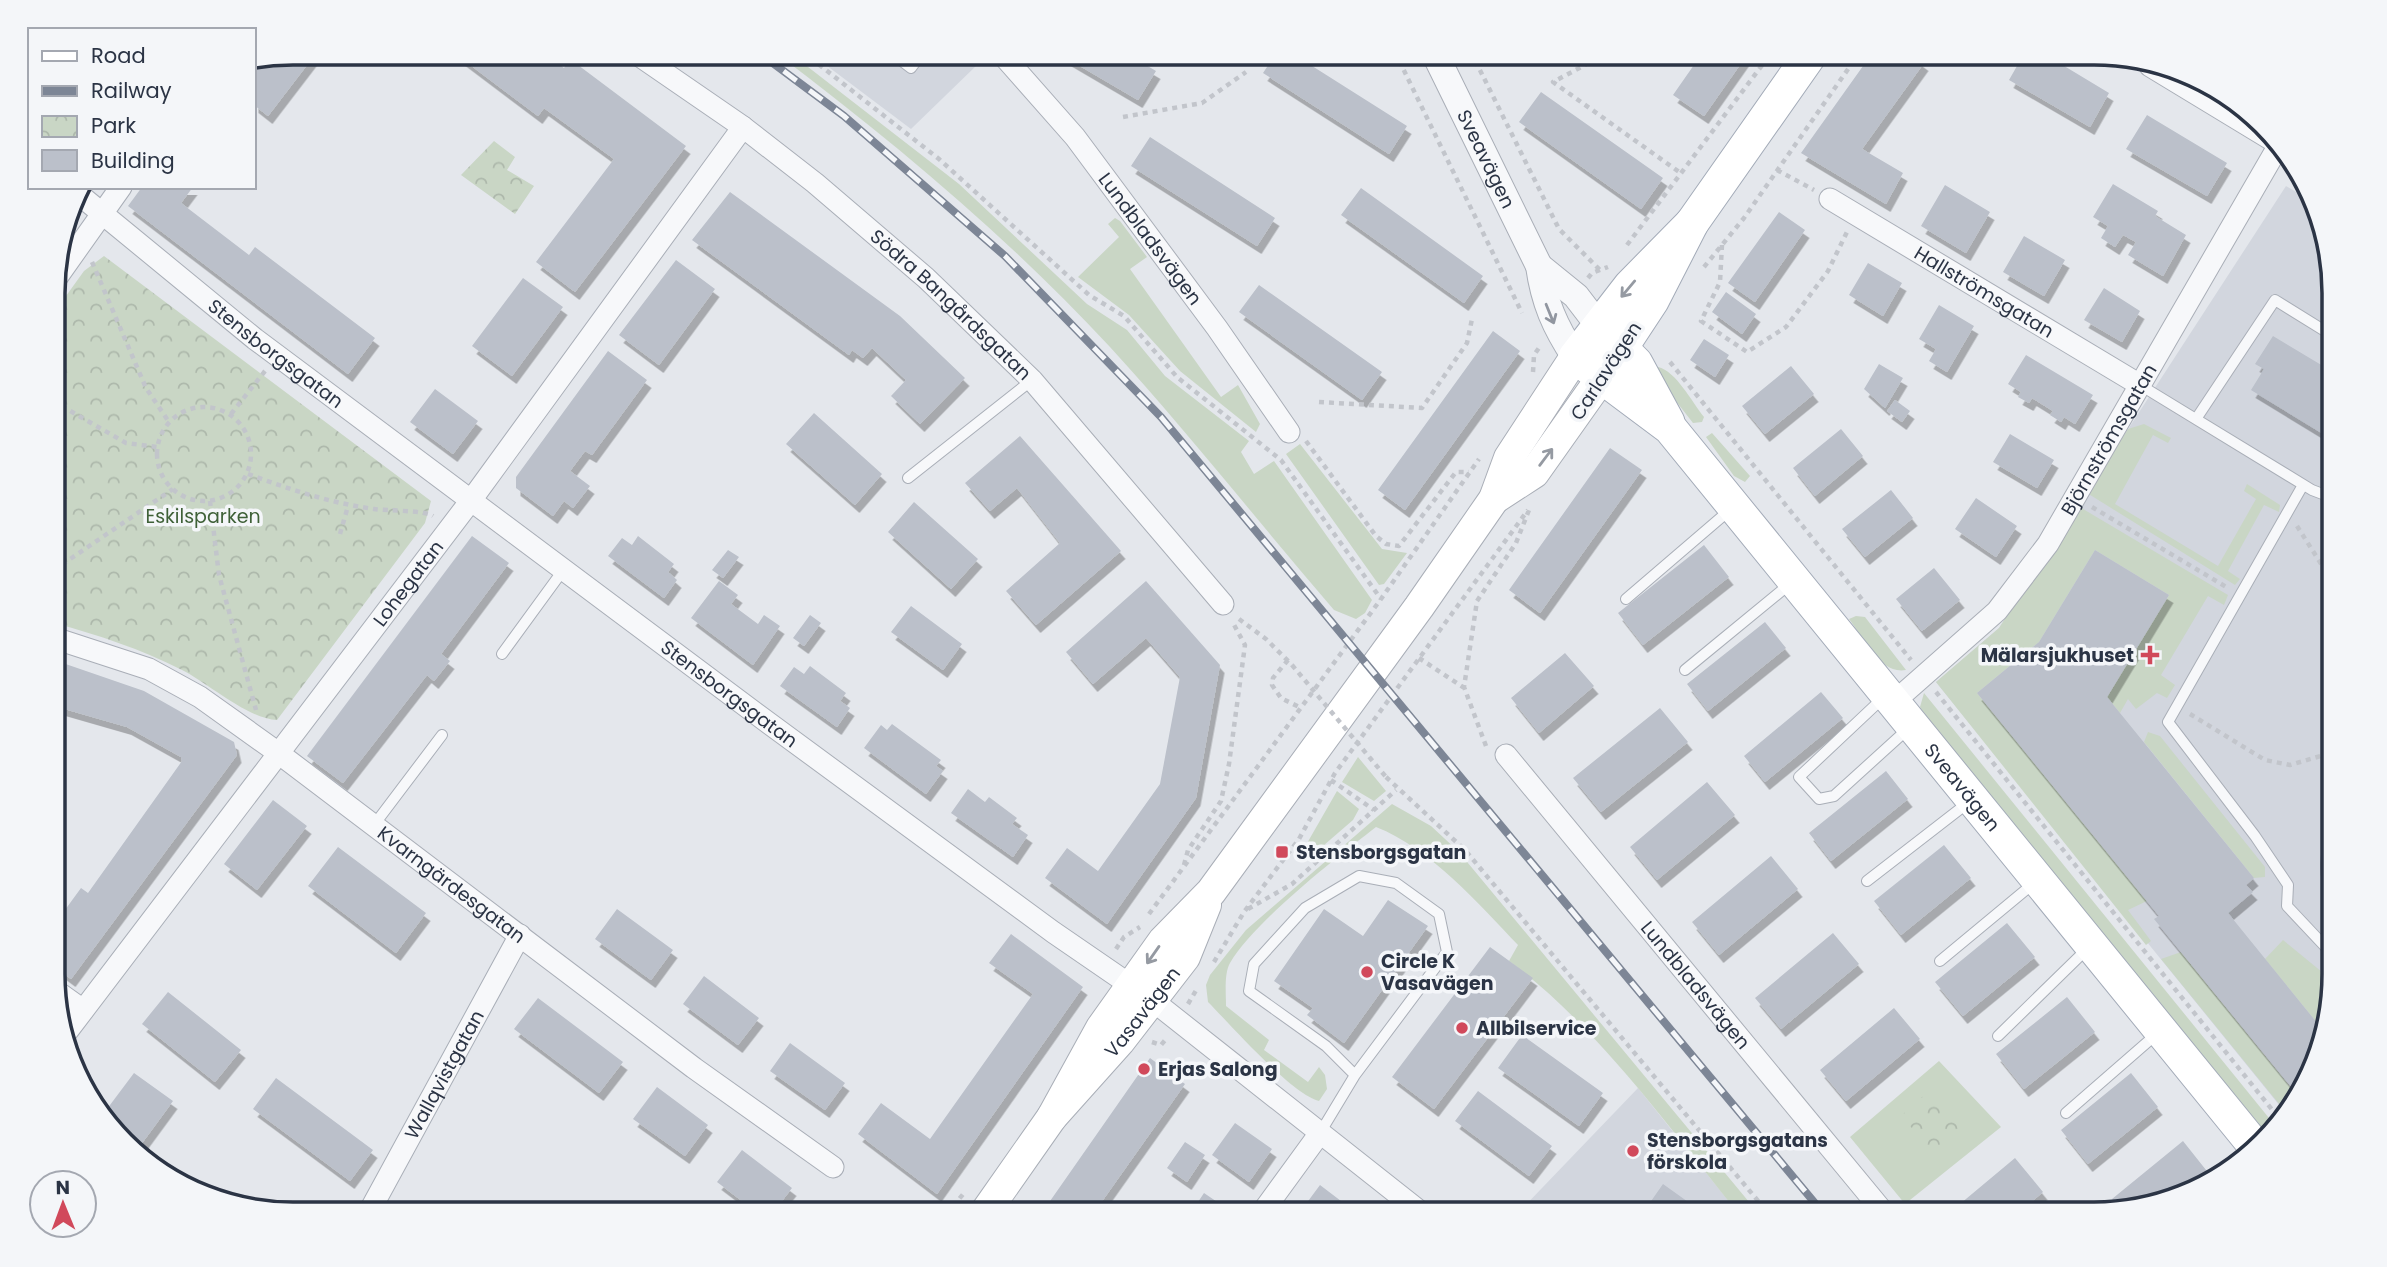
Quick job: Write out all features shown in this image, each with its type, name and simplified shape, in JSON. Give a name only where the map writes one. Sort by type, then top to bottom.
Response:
[{"type":"main road","name":"Carlavägen","points":[[1357,694],[1494,499],[1509,458],[1575,357],[1610,337],[1652,301],[1692,223],[1803,65]]},
{"type":"main road","name":"Carlavägen","points":[[1494,499],[1534,473],[1602,377],[1610,337]]},
{"type":"main road","name":"Sveavägen","points":[[1610,337],[1640,368],[1671,428],[2250,1141]]},
{"type":"main road","name":"Sveavägen","points":[[1575,357],[1671,428]]},
{"type":"main road","name":"Vasavägen","points":[[992,1202],[1052,1117],[1101,1028],[1141,992],[1163,941],[1212,892],[1357,694]]},
{"type":"street","name":"Södra Bangårdsgatan","points":[[653,65],[743,127],[815,183],[926,278],[1032,380],[1223,604]]},
{"type":"street","name":"Lundbladsvägen","points":[[1011,65],[1075,137],[1217,328],[1289,432]]},
{"type":"street","name":"Sveavägen","points":[[1440,65],[1539,266],[1547,307],[1555,326],[1575,357]]},
{"type":"street","points":[[2173,79],[2249,125]]},
{"type":"street","name":"Lohegatan","points":[[71,1026],[472,499],[743,127]]},
{"type":"street","name":"Björnströmsgatan","points":[[1899,706],[1924,676],[2011,594],[2048,544],[2274,153]]},
{"type":"street","points":[[67,263],[120,189]]},
{"type":"street","name":"Stensborgsgatan","points":[[85,199],[277,355],[770,724],[1141,992],[1408,1202]]},
{"type":"street","name":"Hallströmsgatan","points":[[1830,199],[2140,385]]},
{"type":"street","name":"Sveavägen","points":[[1539,266],[1576,296],[1610,337]]},
{"type":"street","name":"Kvarngärdesgatan","points":[[65,642],[149,669],[200,697],[277,752],[694,1068],[834,1167]]},
{"type":"street","name":"Lundbladsvägen","points":[[1506,755],[1875,1202]]},
{"type":"street","name":"Wallqvistgatan","points":[[375,1202],[520,936]]},
{"type":"street","points":[[67,998],[83,1010]]},
{"type":"street","points":[[1270,1202],[1320,1133]]},
{"type":"lane","points":[[2196,418],[2275,300],[2322,329]]},
{"type":"lane","points":[[908,478],[1032,380]]},
{"type":"lane","points":[[2140,385],[2303,485],[2322,493]]},
{"type":"lane","points":[[2303,485],[2168,722],[2288,885],[2287,906],[2322,944]]},
{"type":"lane","points":[[1626,599],[1736,505]]},
{"type":"lane","points":[[502,654],[565,569]]},
{"type":"lane","points":[[1685,670],[1796,579]]},
{"type":"lane","points":[[1899,706],[1835,796],[1819,799],[1799,777],[1899,706]]},
{"type":"lane","points":[[374,825],[442,734]]},
{"type":"lane","points":[[1867,881],[1974,798]]},
{"type":"lane","points":[[1320,1133],[1355,1075],[1447,952],[1438,914],[1396,883],[1359,876],[1305,908],[1254,964],[1249,991],[1326,1046],[1355,1075]]},
{"type":"lane","points":[[1940,961],[2039,879]]},
{"type":"lane","points":[[1998,1036],[2092,945]]},
{"type":"lane","points":[[2066,1113],[2161,1030]]},
{"type":"path","points":[[820,65],[939,159],[1089,295],[1124,316],[1177,377],[1281,460],[1381,599]]},
{"type":"path","points":[[1401,65],[1528,326]]},
{"type":"path","points":[[1477,65],[1559,229],[1600,270]]},
{"type":"path","points":[[1585,65],[1553,82],[1682,174]]},
{"type":"path","points":[[1619,256],[1762,65]]},
{"type":"path","points":[[1698,273],[1777,170],[1851,65]]},
{"type":"path","points":[[1123,117],[1202,103],[1245,72]]},
{"type":"path","points":[[1777,170],[1830,199]]},
{"type":"path","points":[[1722,244],[1720,282],[1701,321],[1747,352],[1786,327],[1828,271],[1856,214]]},
{"type":"path","points":[[79,246],[91,259],[146,388],[169,422]]},
{"type":"path","points":[[1319,402],[1422,408],[1467,343],[1472,319]]},
{"type":"path","points":[[1533,338],[1538,350]]},
{"type":"path","points":[[231,414],[277,355]]},
{"type":"path","points":[[1665,355],[2275,1113]]},
{"type":"path","points":[[199,407],[216,408],[231,414],[243,426],[250,441],[252,458],[247,474],[232,492],[210,501],[190,499],[173,489],[161,474],[157,447],[169,422],[183,412],[199,407]]},
{"type":"path","points":[[65,408],[126,443],[157,447]]},
{"type":"path","points":[[1289,432],[1300,433],[1376,536],[1386,544],[1399,546],[1456,472],[1469,472]]},
{"type":"path","points":[[1118,947],[1124,937],[1141,926],[1381,599],[1485,449]]},
{"type":"path","points":[[247,474],[348,506],[399,513],[428,513],[448,530]]},
{"type":"path","points":[[65,563],[173,489]]},
{"type":"path","points":[[2076,497],[2241,596]]},
{"type":"path","points":[[210,501],[219,575],[257,714],[251,733]]},
{"type":"path","points":[[340,534],[348,506]]},
{"type":"path","points":[[1207,973],[1244,912],[1299,839],[1331,780],[1530,508],[1528,520],[1516,543],[1477,601],[1464,687],[1486,746],[1493,752],[1506,755]]},
{"type":"path","points":[[2288,511],[2322,568]]},
{"type":"path","points":[[1223,604],[1290,662],[1396,790],[1465,850],[1759,1202]]},
{"type":"path","points":[[1184,867],[1188,850],[1221,800],[1231,751],[1245,645],[1223,604]]},
{"type":"path","points":[[1419,658],[1464,687]]},
{"type":"path","points":[[1290,662],[1273,678],[1272,685],[1281,698],[1301,708]]},
{"type":"path","points":[[2177,709],[2200,718],[2265,760],[2290,765],[2322,756]]},
{"type":"path","points":[[1331,780],[1374,810]]},
{"type":"path","points":[[1244,912],[1292,884],[1396,790]]},
{"type":"shaded area","points":[[826,65],[977,65],[911,129]]},
{"type":"shaded area","name":"Mälarsjukhuset","points":[[2286,186],[2300,194],[2314,233],[2322,292],[2322,975],[2314,1034],[2299,1075],[2280,1106],[1936,682],[1999,628]]},
{"type":"shaded area","name":"Stensborgsgatans förskola","points":[[1638,1088],[1729,1202],[1529,1202]]},
{"type":"green space","points":[[792,65],[805,65],[959,184],[1087,304],[1127,330],[1165,376],[1249,441],[1241,452],[1254,474],[1274,461],[1372,600],[1365,613],[1356,619],[1334,610],[1110,347],[991,230],[864,121]]},
{"type":"green space","points":[[494,141],[515,157],[507,170],[534,186],[515,214],[461,175]]},
{"type":"green space","points":[[1115,218],[1147,257],[1130,269],[1221,397],[1238,385],[1260,424],[1256,432],[1180,371],[1129,315],[1078,277],[1119,237],[1108,224]]},
{"type":"green space","name":"Eskilsparken","points":[[104,256],[431,501],[425,523],[277,720],[254,714],[182,670],[151,655],[65,626],[65,297],[84,271]]},
{"type":"green space","points":[[1658,367],[1671,374],[1683,388],[1704,417],[1702,422],[1693,423],[1654,373]]},
{"type":"green space","points":[[2144,424],[2171,438],[2168,443],[2153,435],[2115,504],[2218,566],[2256,499],[2244,491],[2247,484],[2280,505],[2279,512],[2264,505],[2228,571],[2240,579],[2235,585],[2087,493],[2128,429]]},
{"type":"green space","points":[[1712,433],[1750,476],[1745,482],[1734,476],[1706,437]]},
{"type":"green space","points":[[1300,444],[1382,549],[1407,553],[1384,584],[1379,585],[1286,454]]},
{"type":"green space","points":[[2078,506],[2228,595],[2224,605],[2208,596],[2161,675],[2175,685],[2167,698],[2157,693],[2136,709],[2128,699],[2120,713],[2107,697],[2169,595],[2095,550],[2039,642],[1977,693],[2147,901],[2128,910],[2151,941],[2146,945],[1936,682],[1999,628]]},
{"type":"green space","points":[[1856,616],[1865,617],[1906,670],[1888,667],[1880,661],[1849,619]]},
{"type":"green space","points":[[1924,693],[2270,1119],[2261,1130],[1932,725],[1920,707]]},
{"type":"green space","points":[[2148,732],[2160,736],[2265,867],[2265,877],[2254,878],[2144,742]]},
{"type":"green space","points":[[1358,757],[1386,791],[1374,801],[1342,782]]},
{"type":"green space","points":[[1337,791],[1359,809],[1353,820],[1316,852],[1306,845]]},
{"type":"green space","points":[[1392,804],[1431,826],[1458,851],[1749,1202],[1729,1202],[1602,1047],[1541,987],[1509,961],[1518,945],[1453,878],[1396,836],[1376,827],[1319,873],[1258,928],[1230,963],[1227,972],[1226,1006],[1269,1040],[1264,1050],[1308,1082],[1319,1067],[1325,1075],[1327,1089],[1319,1101],[1307,1096],[1278,1073],[1208,1002],[1206,985],[1210,975],[1246,930]]},
{"type":"green space","points":[[2283,940],[2322,972],[2316,1022],[2265,959]]},
{"type":"green space","points":[[2181,952],[2291,1088],[2280,1106],[2161,959]]},
{"type":"green space","points":[[1939,1061],[2001,1127],[1907,1202],[1903,1202],[1850,1137]]},
{"type":"green space","points":[[1933,1087],[1972,1130],[1940,1159],[1901,1116]]},
{"type":"building","points":[[307,65],[268,116],[256,107],[256,68]]},
{"type":"building","points":[[470,65],[560,65],[564,68],[566,65],[578,65],[686,146],[575,292],[536,262],[614,159],[544,108],[538,116]]},
{"type":"building","points":[[1078,65],[1146,65],[1156,71],[1138,100]]},
{"type":"building","points":[[1268,65],[1311,65],[1407,126],[1389,154],[1263,73]]},
{"type":"building","points":[[1694,65],[1740,65],[1704,116],[1673,95]]},
{"type":"building","points":[[1864,65],[1923,65],[1862,149],[1903,173],[1886,204],[1801,153]]},
{"type":"building","points":[[2018,65],[2063,65],[2109,93],[2090,127],[2009,80]]},
{"type":"building","points":[[1541,92],[1663,178],[1641,209],[1519,122]]},
{"type":"building","points":[[2147,115],[2227,163],[2207,196],[2126,149]]},
{"type":"building","points":[[1150,137],[1275,218],[1257,246],[1131,166]]},
{"type":"building","points":[[2113,184],[2158,211],[2155,216],[2186,235],[2163,276],[2128,255],[2136,242],[2123,235],[2115,247],[2101,238],[2108,226],[2093,217]]},
{"type":"building","points":[[1945,185],[1990,212],[1966,253],[1921,226]]},
{"type":"building","points":[[1361,188],[1483,276],[1464,303],[1341,215]]},
{"type":"building","points":[[141,189],[192,189],[181,203],[249,255],[255,247],[375,338],[348,374],[128,206]]},
{"type":"building","points":[[730,192],[900,316],[965,378],[920,424],[891,396],[906,380],[872,348],[863,358],[852,350],[849,355],[692,240]]},
{"type":"building","points":[[1779,212],[1805,230],[1755,302],[1728,283]]},
{"type":"building","points":[[2024,236],[2065,260],[2044,296],[2003,272]]},
{"type":"building","points":[[676,260],[715,289],[659,365],[619,335]]},
{"type":"building","points":[[1868,263],[1902,283],[1883,316],[1849,295]]},
{"type":"building","points":[[523,278],[563,307],[512,376],[472,346]]},
{"type":"building","points":[[1259,285],[1382,372],[1362,400],[1239,312]]},
{"type":"building","points":[[2104,288],[2140,311],[2122,342],[2084,320]]},
{"type":"building","points":[[1726,292],[1756,314],[1742,334],[1712,312]]},
{"type":"building","points":[[1939,305],[1974,326],[1947,372],[1929,361],[1936,349],[1919,339]]},
{"type":"building","points":[[1493,331],[1520,351],[1405,510],[1378,490]]},
{"type":"building","points":[[2273,336],[2322,365],[2322,433],[2251,390],[2264,369],[2255,364]]},
{"type":"building","points":[[1704,339],[1729,355],[1715,377],[1690,360]]},
{"type":"building","points":[[608,351],[647,380],[592,455],[585,451],[570,471],[590,486],[573,508],[564,501],[553,516],[516,488],[516,477]]},
{"type":"building","points":[[2026,355],[2093,395],[2075,424],[2064,417],[2061,422],[2050,415],[2053,411],[2032,398],[2029,403],[2018,397],[2021,392],[2008,384]]},
{"type":"building","points":[[1879,364],[1903,378],[1885,408],[1864,389]]},
{"type":"building","points":[[1791,366],[1814,394],[1765,434],[1742,406]]},
{"type":"building","points":[[435,389],[478,421],[453,454],[410,422]]},
{"type":"building","points":[[1895,400],[1910,411],[1902,422],[1887,411]]},
{"type":"building","points":[[814,413],[882,474],[855,505],[786,444]]},
{"type":"building","points":[[1841,429],[1863,456],[1815,496],[1793,468]]},
{"type":"building","points":[[2010,434],[2054,460],[2037,488],[1993,462]]},
{"type":"building","points":[[1020,436],[1121,551],[1036,625],[1006,591],[1060,543],[1017,488],[990,511],[965,483]]},
{"type":"building","points":[[1610,448],[1642,470],[1540,613],[1509,590]]},
{"type":"building","points":[[1891,490],[1913,518],[1865,557],[1842,529]]},
{"type":"building","points":[[1976,498],[2017,526],[1996,557],[1955,529]]},
{"type":"building","points":[[914,502],[978,559],[951,589],[888,532]]},
{"type":"building","points":[[472,536],[509,563],[441,654],[450,661],[434,681],[427,675],[343,783],[307,756]]},
{"type":"building","points":[[638,536],[674,564],[668,572],[677,580],[664,598],[608,556],[622,538],[632,545]]},
{"type":"building","points":[[1704,545],[1729,577],[1643,645],[1618,613]]},
{"type":"building","points":[[728,550],[739,557],[723,578],[712,570]]},
{"type":"building","points":[[2095,550],[2169,595],[2107,697],[2254,878],[2246,885],[2253,892],[2228,913],[2316,1022],[2305,1062],[2292,1088],[2154,919],[2159,916],[1977,693],[2039,642]]},
{"type":"building","points":[[1934,568],[1960,600],[1922,631],[1896,599]]},
{"type":"building","points":[[719,581],[738,595],[731,604],[758,624],[764,615],[780,626],[753,665],[691,618]]},
{"type":"building","points":[[1146,581],[1220,665],[1196,798],[1107,924],[1045,878],[1067,848],[1098,871],[1160,784],[1180,677],[1146,638],[1093,684],[1066,652]]},
{"type":"building","points":[[911,606],[962,644],[943,670],[891,632]]},
{"type":"building","points":[[810,615],[821,623],[804,646],[793,638]]},
{"type":"building","points":[[1765,622],[1786,648],[1708,711],[1687,684]]},
{"type":"building","points":[[1565,653],[1594,686],[1539,733],[1511,698]]},
{"type":"building","points":[[65,664],[144,691],[234,742],[237,755],[71,979],[65,974],[65,910],[81,888],[88,893],[182,761],[181,757],[127,727],[65,709]]},
{"type":"building","points":[[810,666],[846,693],[840,701],[850,708],[837,727],[780,686],[794,667],[804,674]]},
{"type":"building","points":[[1821,692],[1843,718],[1765,782],[1744,756]]},
{"type":"building","points":[[1660,708],[1688,742],[1601,812],[1573,778]]},
{"type":"building","points":[[892,724],[941,760],[936,766],[943,771],[926,794],[864,748],[881,725],[887,730]]},
{"type":"building","points":[[1886,771],[1908,799],[1831,861],[1809,833]]},
{"type":"building","points":[[1707,782],[1735,815],[1657,880],[1630,847]]},
{"type":"building","points":[[968,789],[985,802],[989,797],[1017,818],[1012,824],[1028,835],[1013,857],[951,813]]},
{"type":"building","points":[[273,800],[307,826],[257,890],[224,864]]},
{"type":"building","points":[[1944,845],[1971,878],[1901,935],[1874,901]]},
{"type":"building","points":[[338,847],[426,913],[396,953],[308,886]]},
{"type":"building","points":[[1771,856],[1798,889],[1719,955],[1692,922]]},
{"type":"building","name":"Circle K Vasavägen","points":[[1388,900],[1428,926],[1344,1043],[1307,1015],[1313,1008],[1274,981],[1324,909],[1363,936]]},
{"type":"building","points":[[617,909],[673,950],[651,980],[595,939]]},
{"type":"building","points":[[2007,923],[2035,957],[1963,1016],[1935,982]]},
{"type":"building","points":[[1833,933],[1859,964],[1781,1029],[1755,998]]},
{"type":"building","points":[[1011,934],[1083,987],[937,1194],[858,1134],[881,1103],[930,1139],[1033,994],[989,963]]},
{"type":"building","name":"Allbilservice","points":[[1490,947],[1533,978],[1434,1109],[1392,1077]]},
{"type":"building","points":[[704,976],[759,1018],[738,1045],[683,1004]]},
{"type":"building","points":[[168,992],[241,1050],[215,1082],[142,1024]]},
{"type":"building","points":[[2067,997],[2095,1032],[2024,1089],[1996,1054]]},
{"type":"building","points":[[538,998],[623,1062],[599,1093],[514,1029]]},
{"type":"building","points":[[1894,1008],[1920,1039],[1846,1101],[1820,1070]]},
{"type":"building","points":[[1522,1035],[1603,1093],[1579,1126],[1498,1068]]},
{"type":"building","points":[[790,1043],[845,1083],[825,1110],[770,1071]]},
{"type":"building","points":[[1150,1058],[1185,1084],[1101,1202],[1049,1202]]},
{"type":"building","points":[[134,1073],[173,1101],[141,1145],[108,1107]]},
{"type":"building","points":[[2131,1073],[2158,1107],[2088,1164],[2061,1130]]},
{"type":"building","points":[[276,1078],[373,1150],[350,1181],[253,1109]]},
{"type":"building","points":[[657,1087],[708,1125],[685,1156],[633,1119]]},
{"type":"building","points":[[1478,1091],[1552,1146],[1529,1176],[1455,1121]]},
{"type":"building","points":[[1235,1123],[1272,1149],[1249,1182],[1212,1155]]},
{"type":"building","points":[[2183,1141],[2207,1172],[2168,1190],[2139,1198],[2114,1201],[2112,1199]]},
{"type":"building","points":[[1185,1142],[1205,1155],[1187,1182],[1167,1168]]},
{"type":"building","points":[[742,1150],[792,1188],[781,1202],[743,1202],[717,1182]]},
{"type":"building","points":[[2015,1158],[2043,1192],[2031,1202],[1962,1202]]},
{"type":"building","points":[[1663,1184],[1688,1202],[1650,1202]]},
{"type":"building","points":[[1320,1185],[1342,1202],[1307,1202]]},
{"type":"building","points":[[1204,1193],[1217,1202],[1198,1202]]},
{"type":"railway","points":[[775,65],[844,116],[1005,256],[1161,417],[1814,1202]]},
{"type":"place","name":"Mälarsjukhuset","points":[[2150,655]]},
{"type":"place","name":"Stensborgsgatan","points":[[1282,852]]},
{"type":"place","name":"Circle K Vasavägen","points":[[1367,972]]},
{"type":"place","name":"Allbilservice","points":[[1462,1028]]},
{"type":"place","name":"Erjas Salong","points":[[1144,1069]]},
{"type":"place","name":"Stensborgsgatans förskola","points":[[1633,1151]]}]
